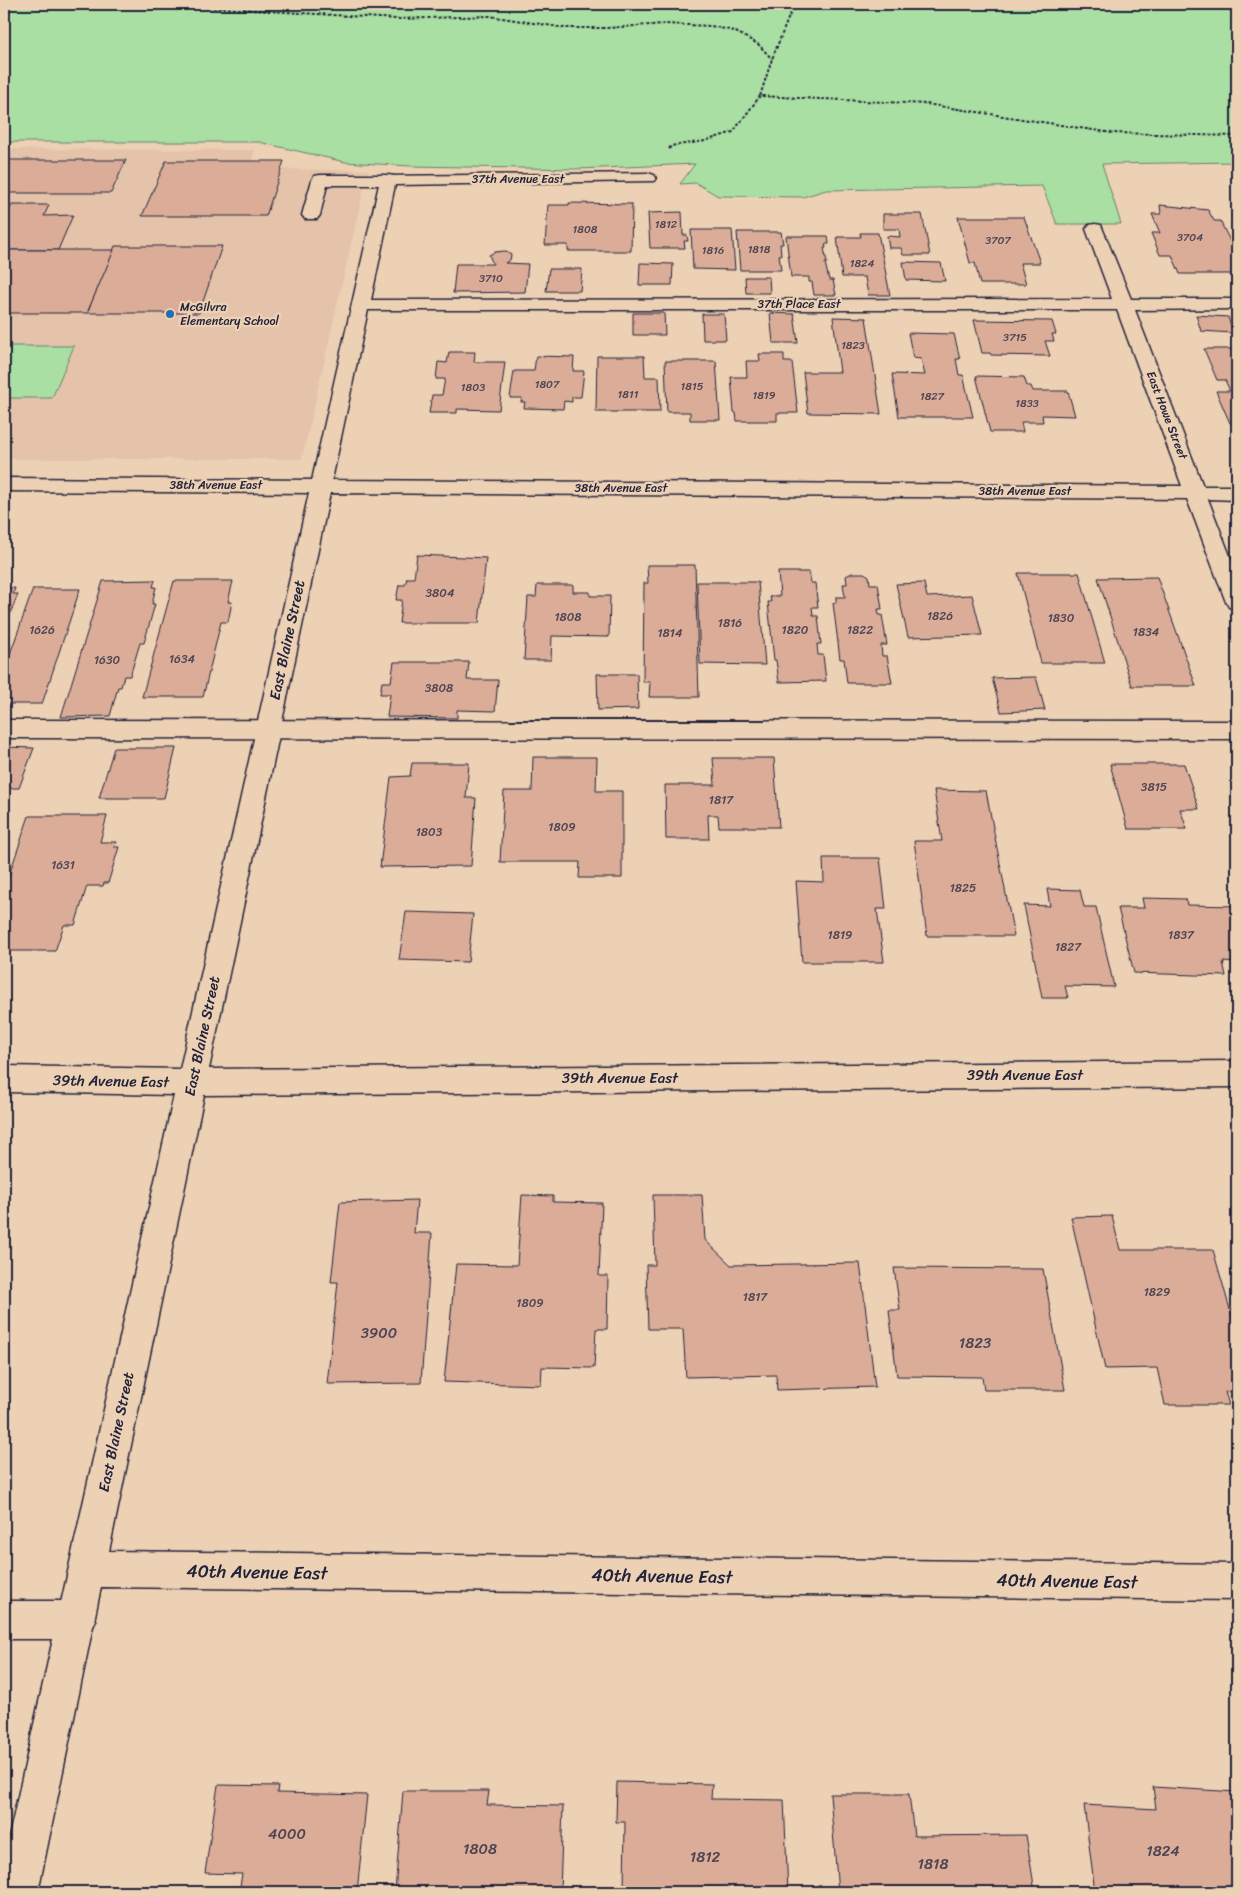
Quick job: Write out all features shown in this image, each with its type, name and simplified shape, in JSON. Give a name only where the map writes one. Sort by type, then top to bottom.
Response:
[{"type":"street","name":"37th Avenue East","points":[[311,215],[320,180],[648,178]]},
{"type":"street","name":"East Blaine Street","points":[[17,1892],[193,1082],[320,485],[388,180]]},
{"type":"street","name":"East Howe Street","points":[[1095,228],[1237,602]]},
{"type":"street","name":"37th Place East","points":[[361,306],[1237,304]]},
{"type":"street","name":"38th Avenue East","points":[[4,484],[1237,492]]},
{"type":"street","points":[[4,729],[1237,730]]},
{"type":"street","name":"39th Avenue East","points":[[4,1079],[193,1082],[1237,1074]]},
{"type":"street","name":"40th Avenue East","points":[[87,1569],[1237,1582]]},
{"type":"street","points":[[4,1620],[77,1620]]},
{"type":"path","points":[[158,4],[397,19],[490,16],[565,28],[607,28],[664,24],[712,26],[734,31],[758,44],[772,59]]},
{"type":"path","points":[[648,178],[672,146],[705,140],[733,132],[760,96],[772,59],[794,4]]},
{"type":"path","points":[[760,96],[926,104],[1018,116],[1112,133],[1237,136]]},
{"type":"shaded area","name":"McGilvra Elementary School","points":[[4,149],[255,150],[249,169],[368,170],[302,459],[4,459]]},
{"type":"green space","points":[[4,4],[1237,4],[1237,162],[1102,164],[1121,224],[1057,224],[1042,186],[826,190],[803,197],[718,196],[696,183],[680,184],[695,164],[578,169],[411,166],[345,162],[259,142],[4,142]]},
{"type":"green space","points":[[4,346],[74,346],[52,398],[4,398]]},
{"type":"building","points":[[4,160],[126,160],[111,193],[4,193]]},
{"type":"building","points":[[166,161],[284,161],[266,216],[142,216]]},
{"type":"building","points":[[569,203],[632,204],[631,251],[568,251],[568,245],[545,245],[548,205],[569,205]]},
{"type":"building","points":[[12,205],[49,205],[44,216],[73,215],[58,250],[4,250],[4,215],[6,215]]},
{"type":"building","points":[[1160,205],[1208,210],[1214,221],[1220,221],[1230,241],[1236,241],[1237,243],[1237,274],[1180,274],[1172,255],[1160,255],[1151,233],[1160,233],[1152,214],[1161,214]]},
{"type":"building","points":[[682,212],[683,235],[687,235],[688,241],[684,241],[685,248],[650,248],[648,213]]},
{"type":"building","points":[[883,214],[922,214],[930,255],[903,255],[901,248],[889,248],[887,236],[900,237],[899,229],[883,229]]},
{"type":"building","points":[[958,217],[1024,217],[1040,263],[1020,263],[1026,284],[980,284],[975,263],[970,263]]},
{"type":"building","points":[[691,230],[732,230],[735,270],[693,269]]},
{"type":"building","points":[[737,232],[781,232],[783,244],[780,244],[781,255],[779,255],[781,270],[740,270]]},
{"type":"building","points":[[860,233],[878,233],[890,295],[868,295],[865,277],[842,277],[837,237],[861,237]]},
{"type":"building","points":[[786,236],[828,236],[829,244],[825,244],[826,248],[824,248],[827,263],[825,263],[829,280],[833,280],[836,295],[814,295],[812,282],[809,282],[809,277],[791,277]]},
{"type":"building","points":[[115,246],[222,246],[199,313],[87,313]]},
{"type":"building","points":[[4,250],[114,250],[87,313],[4,313]]},
{"type":"building","points":[[505,251],[511,255],[510,260],[505,263],[528,264],[525,292],[453,293],[456,264],[493,264],[489,255]]},
{"type":"building","points":[[903,262],[941,263],[945,281],[906,280]]},
{"type":"building","points":[[640,263],[673,264],[672,285],[639,285]]},
{"type":"building","points":[[549,269],[582,269],[580,291],[546,291]]},
{"type":"building","points":[[745,277],[769,277],[770,293],[746,293]]},
{"type":"building","points":[[633,313],[664,313],[665,335],[633,335]]},
{"type":"building","points":[[770,313],[794,314],[798,343],[773,343]]},
{"type":"building","points":[[702,314],[724,314],[726,340],[703,340]]},
{"type":"building","points":[[1196,315],[1228,317],[1233,333],[1201,331]]},
{"type":"building","points":[[833,317],[866,318],[881,414],[808,413],[803,372],[840,372]]},
{"type":"building","points":[[974,320],[1052,321],[1056,334],[1052,334],[1054,341],[1045,341],[1050,356],[991,355],[990,353],[982,353]]},
{"type":"building","points":[[908,333],[954,334],[960,359],[956,359],[959,375],[963,375],[973,417],[899,417],[892,374],[925,375],[921,359],[913,358]]},
{"type":"building","points":[[1204,349],[1237,349],[1237,423],[1230,423],[1216,391],[1230,391],[1225,380],[1217,380]]},
{"type":"building","points":[[449,352],[475,352],[474,362],[505,362],[499,410],[457,409],[457,413],[429,413],[432,395],[442,395],[445,379],[436,379],[438,362],[447,363]]},
{"type":"building","points":[[759,354],[784,354],[784,362],[792,362],[798,413],[777,413],[777,421],[737,421],[736,413],[734,412],[731,377],[747,377],[746,361],[760,361]]},
{"type":"building","points":[[536,356],[574,357],[573,371],[584,371],[581,397],[572,397],[572,402],[564,401],[563,409],[524,408],[525,402],[521,402],[522,398],[510,398],[514,371],[534,371]]},
{"type":"building","points":[[597,356],[644,356],[645,377],[659,377],[660,412],[596,412]]},
{"type":"building","points":[[665,361],[716,361],[720,420],[690,420],[690,412],[667,412]]},
{"type":"building","points":[[976,376],[1024,377],[1027,386],[1031,386],[1033,391],[1068,391],[1075,416],[1042,415],[1043,422],[1021,422],[1023,432],[990,432]]},
{"type":"building","points":[[417,555],[486,558],[479,623],[399,623],[402,600],[396,600],[399,585],[405,585],[407,578],[414,578]]},
{"type":"building","points":[[647,565],[695,565],[699,697],[649,697],[650,682],[643,682],[644,583],[648,583]]},
{"type":"building","points":[[778,572],[809,572],[811,583],[815,583],[818,607],[812,607],[813,616],[818,616],[821,644],[817,644],[818,655],[823,655],[826,681],[779,682],[776,660],[774,660],[768,602],[771,602],[770,596],[780,596]]},
{"type":"building","points":[[852,573],[864,573],[869,576],[870,584],[878,584],[882,609],[878,609],[879,615],[882,615],[887,645],[881,645],[882,656],[887,656],[892,683],[847,683],[844,659],[840,659],[833,603],[836,603],[836,597],[845,597],[843,584],[847,584],[846,576]]},
{"type":"building","points":[[1018,573],[1079,573],[1105,663],[1041,663]]},
{"type":"building","points":[[1157,577],[1196,686],[1132,686],[1098,578]]},
{"type":"building","points":[[155,580],[153,587],[156,587],[152,604],[155,604],[144,643],[140,643],[130,676],[124,676],[121,687],[118,687],[110,716],[61,717],[103,581]]},
{"type":"building","points":[[174,581],[233,581],[228,602],[232,602],[228,622],[221,622],[203,697],[142,697]]},
{"type":"building","points":[[697,582],[758,582],[765,665],[700,664]]},
{"type":"building","points":[[924,583],[927,597],[972,595],[982,635],[908,637],[896,584]]},
{"type":"building","points":[[537,585],[573,585],[573,592],[590,592],[590,596],[610,596],[609,637],[552,636],[551,660],[524,660],[528,597],[536,597]]},
{"type":"building","points":[[4,588],[15,588],[13,594],[18,594],[4,630]]},
{"type":"building","points":[[33,589],[80,589],[42,704],[4,704],[4,671]]},
{"type":"building","points":[[394,662],[469,662],[467,680],[498,680],[495,711],[457,710],[457,718],[387,717],[390,694],[380,694],[382,682],[391,682]]},
{"type":"building","points":[[597,674],[637,674],[638,709],[598,710]]},
{"type":"building","points":[[1036,677],[1045,710],[1001,712],[992,678]]},
{"type":"building","points":[[4,747],[34,748],[19,788],[4,788]]},
{"type":"building","points":[[114,748],[176,748],[164,798],[99,798]]},
{"type":"building","points":[[533,757],[597,757],[596,791],[622,791],[622,878],[579,878],[580,862],[500,862],[504,791],[532,791]]},
{"type":"building","points":[[713,758],[774,758],[779,827],[719,827],[718,815],[708,815],[709,839],[666,839],[665,785],[715,785]]},
{"type":"building","points":[[412,763],[469,763],[466,798],[476,798],[471,866],[380,867],[391,777],[410,776]]},
{"type":"building","points":[[1110,764],[1184,764],[1199,809],[1180,809],[1187,829],[1128,829]]},
{"type":"building","points":[[934,790],[986,791],[1014,936],[927,936],[914,841],[942,841]]},
{"type":"building","points":[[29,816],[107,816],[100,842],[117,842],[114,847],[119,847],[108,883],[104,883],[103,886],[87,886],[75,925],[64,925],[55,951],[4,951],[4,890]]},
{"type":"building","points":[[823,858],[880,858],[886,909],[877,909],[884,962],[802,962],[796,881],[824,882]]},
{"type":"building","points":[[1047,889],[1080,890],[1084,907],[1096,907],[1114,987],[1065,986],[1068,998],[1042,998],[1024,905],[1050,906]]},
{"type":"building","points":[[1142,898],[1186,899],[1187,905],[1237,906],[1237,963],[1223,962],[1226,976],[1134,973],[1118,908],[1144,908]]},
{"type":"building","points":[[406,912],[473,914],[468,962],[399,960]]},
{"type":"building","points":[[522,1195],[553,1196],[553,1202],[602,1203],[599,1276],[608,1276],[607,1329],[596,1329],[594,1368],[542,1367],[541,1385],[444,1382],[456,1264],[517,1265]]},
{"type":"building","points":[[653,1195],[702,1195],[705,1240],[731,1265],[860,1263],[875,1387],[777,1390],[776,1375],[686,1377],[683,1329],[648,1329],[646,1265],[655,1265]]},
{"type":"building","points":[[417,1200],[414,1233],[432,1233],[421,1383],[327,1384],[338,1282],[331,1282],[340,1202]]},
{"type":"building","points":[[1112,1216],[1120,1250],[1213,1250],[1237,1334],[1237,1391],[1225,1392],[1229,1405],[1165,1405],[1157,1368],[1105,1369],[1071,1217]]},
{"type":"building","points":[[894,1268],[1043,1269],[1065,1390],[984,1390],[982,1377],[897,1376],[889,1310],[900,1310]]},
{"type":"building","points":[[617,1782],[712,1784],[711,1799],[784,1800],[788,1892],[624,1892],[625,1822],[616,1822]]},
{"type":"building","points":[[218,1785],[278,1786],[277,1793],[367,1795],[357,1892],[239,1892],[242,1874],[205,1873]]},
{"type":"building","points":[[1153,1787],[1237,1792],[1237,1892],[1095,1892],[1084,1805],[1156,1809]]},
{"type":"building","points":[[403,1791],[489,1791],[487,1805],[563,1806],[560,1892],[395,1892]]},
{"type":"building","points":[[830,1794],[909,1794],[914,1836],[1026,1835],[1035,1892],[838,1892]]},
{"type":"place","name":"McGilvra Elementary School","points":[[170,314]]}]
